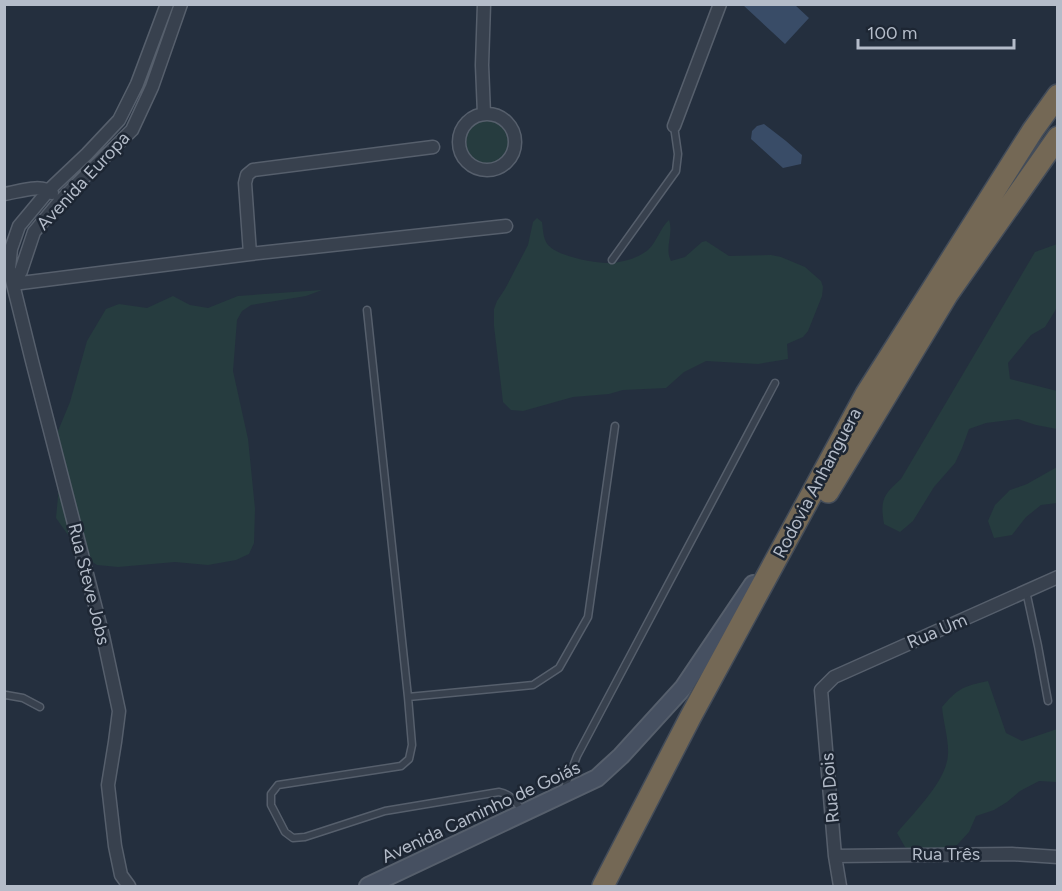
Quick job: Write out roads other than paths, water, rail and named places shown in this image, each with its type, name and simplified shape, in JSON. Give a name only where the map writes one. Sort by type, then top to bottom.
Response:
[{"type":"highway","name":"Rodovia Anhanguera","points":[[603,886],[691,716],[866,394],[1033,130],[1058,95]]},
{"type":"highway","name":"Rodovia Anhanguera","points":[[617,886],[813,516],[947,295],[1058,137]]},
{"type":"main road","name":"Avenida Caminho de Goiás","points":[[368,886],[597,778],[621,756],[683,688],[802,511]]},
{"type":"street","name":"Avenida Europa","points":[[9,279],[11,249],[19,226],[49,190],[119,120],[137,84],[167,4]]},
{"type":"street","name":"Avenida Europa","points":[[9,279],[21,271],[34,232],[60,201],[132,130],[152,87],[181,4]]},
{"type":"street","points":[[484,4],[482,65],[484,114]]},
{"type":"street","points":[[674,126],[720,4]]},
{"type":"street","points":[[484,114],[493,114],[509,124],[515,141],[509,159],[494,169],[485,170],[468,163],[459,147],[459,137],[468,121],[484,114]]},
{"type":"street","points":[[250,254],[245,183],[247,175],[253,170],[433,147]]},
{"type":"street","points":[[4,194],[36,188],[49,190],[60,201]]},
{"type":"street","points":[[9,279],[506,226]]},
{"type":"street","name":"Rua Steve Jobs","points":[[9,279],[103,636],[119,711],[108,785],[117,856],[121,875],[129,886]]},
{"type":"street","name":"Rua Um","points":[[821,690],[834,677],[1058,577]]},
{"type":"street","name":"Rua Dois","points":[[821,690],[835,856],[840,886]]},
{"type":"street","name":"Rua Três","points":[[835,856],[1012,854],[1058,857]]},
{"type":"lane","points":[[612,260],[676,171],[678,154],[674,126]]},
{"type":"lane","points":[[367,310],[412,745],[409,759],[401,766],[278,785],[271,794],[271,804],[285,832],[293,838],[305,837],[385,811],[499,792],[511,796],[524,813]]},
{"type":"lane","points":[[562,796],[577,756],[775,383]]},
{"type":"lane","points":[[408,698],[533,685],[559,668],[588,617],[615,426]]},
{"type":"lane","points":[[1026,591],[1047,701]]},
{"type":"lane","points":[[4,696],[23,698],[40,707]]},
{"type":"water","points":[[743,5],[795,5],[809,18],[785,44]]},
{"type":"water","points":[[764,124],[802,155],[801,164],[783,168],[751,139],[752,131]]}]
